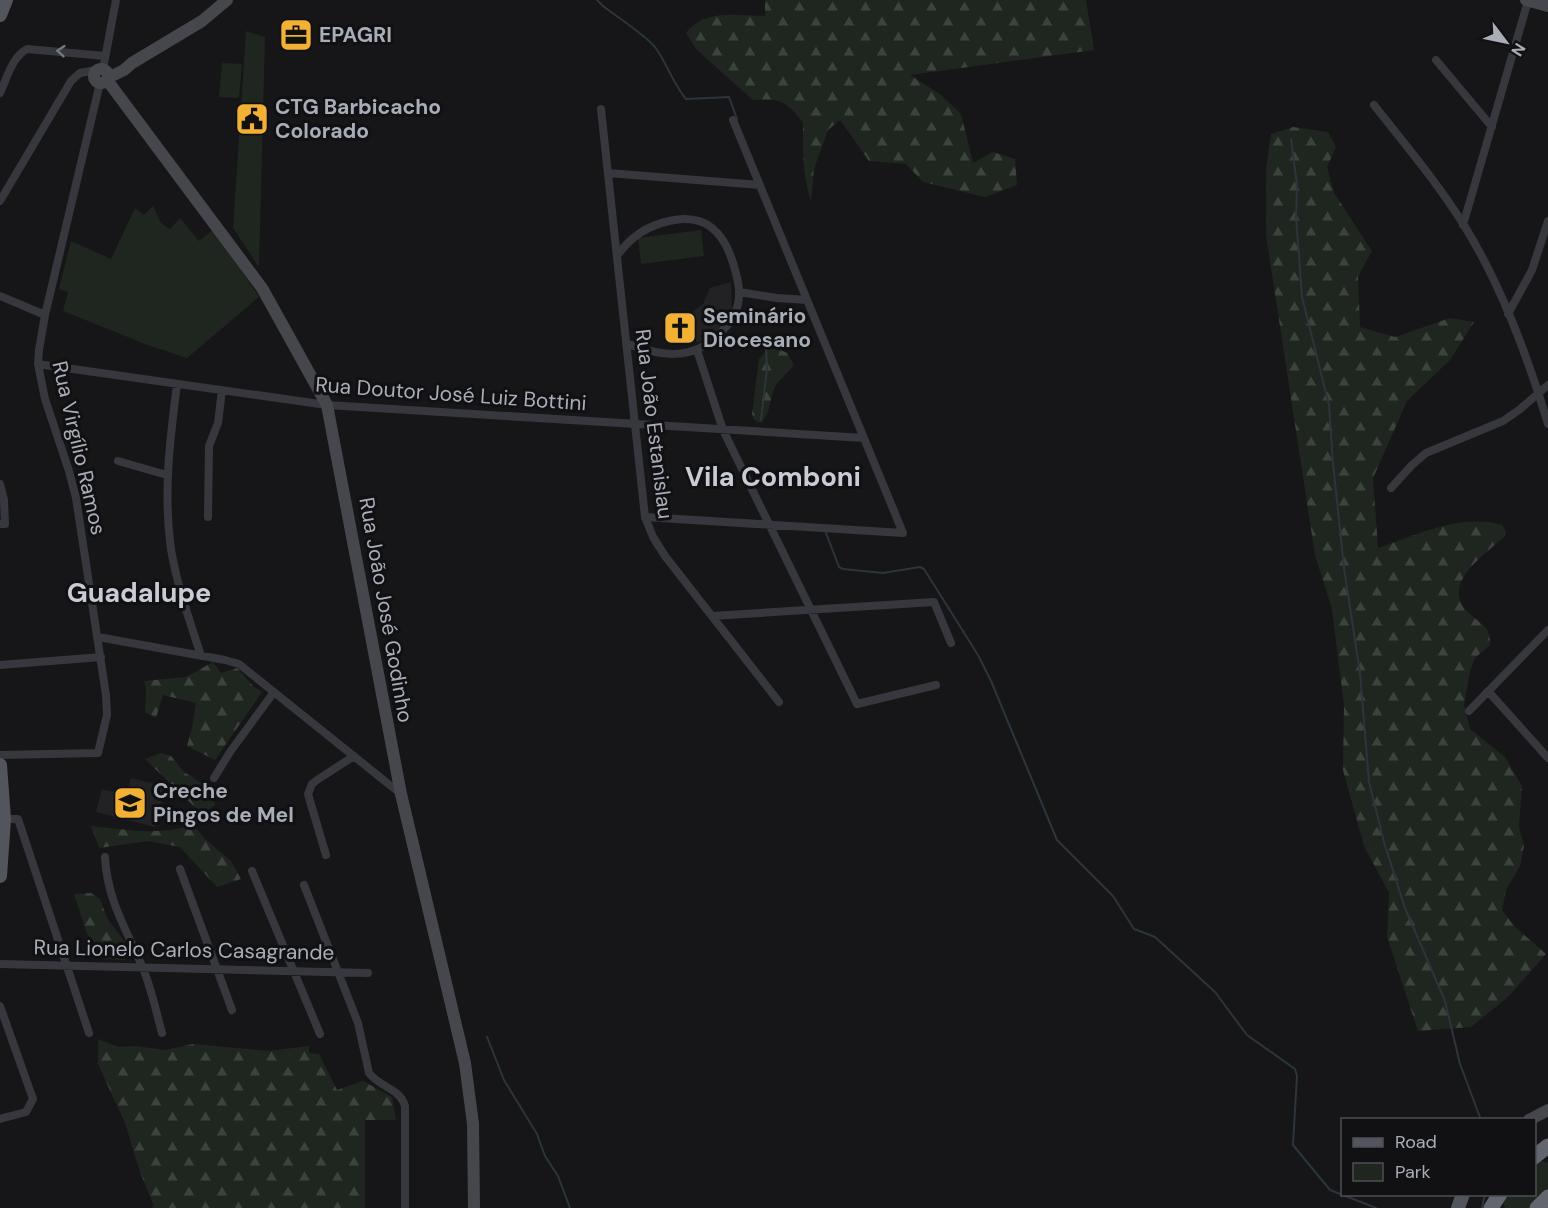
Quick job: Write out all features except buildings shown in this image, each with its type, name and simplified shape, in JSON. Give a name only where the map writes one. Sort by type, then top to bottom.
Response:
[{"type":"main road","points":[[0,15],[6,0]]},
{"type":"main road","points":[[0,765],[4,819],[0,876]]},
{"type":"street","name":"Rua Virgílio Ramos","points":[[0,755],[98,753],[107,715],[101,657],[73,485],[49,416],[38,364],[45,315],[103,73],[116,0]]},
{"type":"street","points":[[0,201],[71,81],[80,73],[103,73],[132,63],[202,21],[227,0]]},
{"type":"street","points":[[1463,225],[1527,0],[1548,6]]},
{"type":"street","points":[[0,93],[18,55],[32,49],[103,73]]},
{"type":"street","points":[[1436,60],[1492,127]]},
{"type":"street","name":"Rua João José Godinho","points":[[103,73],[262,288],[327,405],[402,794],[465,1063],[473,1124],[474,1208]]},
{"type":"street","points":[[1374,105],[1442,192],[1463,225],[1508,314],[1548,424]]},
{"type":"street","name":"Rua João Estanislau","points":[[601,109],[634,424],[648,528],[659,548],[779,702]]},
{"type":"street","points":[[645,517],[903,533],[733,120]]},
{"type":"street","points":[[608,173],[760,184]]},
{"type":"street","points":[[616,256],[631,239],[648,228],[675,220],[699,221],[716,231],[723,239],[735,271],[739,292],[738,304],[730,322],[716,338],[697,350],[668,355],[654,353],[626,343]]},
{"type":"street","points":[[1508,314],[1532,270],[1548,221]]},
{"type":"street","points":[[739,292],[807,300]]},
{"type":"street","points":[[0,296],[45,315]]},
{"type":"street","points":[[697,350],[723,430],[857,704],[936,685]]},
{"type":"street","name":"Rua Doutor José Luiz Bottini","points":[[38,364],[327,405],[864,438]]},
{"type":"street","points":[[177,384],[167,475],[168,521],[171,551],[183,602],[201,656]]},
{"type":"street","points":[[1390,488],[1426,453],[1503,421],[1548,385]]},
{"type":"street","points":[[208,517],[208,446],[218,423],[222,390]]},
{"type":"street","points":[[118,461],[167,475]]},
{"type":"street","points":[[0,484],[4,500],[2,524]]},
{"type":"street","points":[[712,616],[934,602],[951,643]]},
{"type":"street","points":[[1469,711],[1548,630]]},
{"type":"street","points":[[98,637],[238,664],[402,794]]},
{"type":"street","points":[[0,665],[101,657]]},
{"type":"street","points":[[1488,691],[1548,758]]},
{"type":"street","points":[[214,778],[274,692]]},
{"type":"street","points":[[1540,749],[1548,741]]},
{"type":"street","points":[[326,855],[308,794],[312,784],[354,756]]},
{"type":"street","points":[[4,819],[18,819],[89,1034]]},
{"type":"street","points":[[105,857],[106,872],[115,905],[121,923],[143,967],[162,1033]]},
{"type":"street","points":[[180,869],[232,1010]]},
{"type":"street","points":[[252,871],[320,1034]]},
{"type":"street","points":[[304,885],[360,1029],[369,1073],[403,1099],[405,1106],[405,1208]]},
{"type":"street","name":"Rua Lionelo Carlos Casagrande","points":[[0,964],[368,973]]},
{"type":"street","points":[[0,1006],[32,1094],[32,1104],[26,1112],[0,1119]]},
{"type":"street","points":[[1531,1118],[1548,1110]]},
{"type":"shaded area","points":[[731,282],[732,314],[725,325],[709,338],[697,343],[687,316],[703,304],[710,288]]},
{"type":"shaded area","name":"Creche Pingos de Mel","points":[[131,778],[166,787],[155,827],[96,812],[102,789],[126,795]]},
{"type":"green space","points":[[765,0],[1086,0],[1094,50],[910,75],[941,95],[961,114],[973,163],[993,152],[1015,159],[1017,185],[985,197],[923,182],[906,164],[869,161],[840,120],[828,130],[814,169],[811,201],[805,172],[803,122],[792,109],[782,102],[753,100],[696,49],[686,33],[702,20],[712,17],[722,15],[765,16]]},
{"type":"green space","name":"CTG Barbicacho Colorado","points":[[246,31],[265,37],[259,267],[233,228]]},
{"type":"green space","points":[[222,63],[242,64],[239,98],[219,97]]},
{"type":"green space","points":[[1293,127],[1328,132],[1336,147],[1327,167],[1334,193],[1372,251],[1358,276],[1360,327],[1395,337],[1450,318],[1474,322],[1450,360],[1407,401],[1373,478],[1378,548],[1439,527],[1455,524],[1486,522],[1502,525],[1506,531],[1504,537],[1475,562],[1461,583],[1459,593],[1462,604],[1485,627],[1490,639],[1490,645],[1475,658],[1470,671],[1464,705],[1470,729],[1505,757],[1522,786],[1519,827],[1524,846],[1520,866],[1506,890],[1502,910],[1514,926],[1546,954],[1508,997],[1471,1027],[1418,1031],[1387,937],[1389,893],[1364,846],[1343,770],[1344,705],[1332,609],[1315,555],[1266,235],[1266,170],[1271,134]]},
{"type":"green space","points":[[153,206],[161,223],[170,229],[180,218],[199,241],[214,229],[259,297],[187,358],[63,311],[68,292],[59,289],[71,241],[111,259],[135,208],[144,215]]},
{"type":"green space","points":[[701,230],[704,256],[641,264],[638,238]]},
{"type":"green space","points":[[774,347],[787,353],[794,365],[775,387],[767,415],[761,423],[754,420],[752,414],[759,359],[768,349]]},
{"type":"green space","points":[[213,662],[221,673],[237,668],[253,686],[262,692],[215,760],[187,746],[196,703],[163,695],[156,718],[145,712],[144,681],[186,677]]},
{"type":"green space","points":[[161,753],[171,756],[184,772],[209,788],[215,805],[202,814],[145,759]]},
{"type":"green space","points":[[193,824],[206,840],[231,861],[241,879],[217,887],[180,847],[148,841],[99,848],[91,826],[155,831]]},
{"type":"green space","points":[[91,893],[100,899],[107,918],[125,942],[125,960],[104,959],[97,944],[87,934],[74,894]]},
{"type":"green space","points":[[98,1039],[119,1047],[134,1046],[165,1050],[193,1044],[269,1051],[309,1046],[309,1053],[319,1054],[337,1090],[363,1081],[392,1097],[396,1120],[365,1120],[365,1208],[152,1208],[154,1206],[140,1172],[125,1123],[98,1064]]},
{"type":"green space","points":[[1542,1161],[1548,1163],[1548,1189],[1530,1208],[1505,1208],[1504,1196],[1536,1196],[1536,1163]]},
{"type":"waterway","points":[[597,0],[655,47],[686,99],[729,97],[737,119]]},
{"type":"waterway","points":[[1291,139],[1297,185],[1296,217],[1302,297],[1329,405],[1344,568],[1360,673],[1369,782],[1384,842],[1405,908],[1445,1001],[1460,1064],[1480,1118]]},
{"type":"waterway","points":[[761,420],[767,369],[766,348]]},
{"type":"waterway","points":[[826,533],[839,567],[843,569],[883,573],[920,567],[924,569],[978,655],[991,681],[1057,840],[1113,896],[1134,929],[1155,937],[1215,992],[1247,1035],[1295,1069],[1297,1076],[1293,1145],[1330,1190],[1341,1194]]},
{"type":"waterway","points":[[487,1037],[504,1080],[537,1134],[545,1156],[558,1176],[570,1208]]},
{"type":"waterway","points":[[1345,1196],[1376,1208]]},
{"type":"waterway","points":[[1482,1208],[1485,1196]]},
{"type":"place","name":"EPAGRI","points":[[296,35]]},
{"type":"place","name":"CTG Barbicacho Colorado","points":[[252,119]]},
{"type":"place","name":"Seminário Diocesano","points":[[680,328]]},
{"type":"place","name":"Creche Pingos de Mel","points":[[130,803]]},
{"type":"district","name":"Vila Comboni","points":[[773,476]]},
{"type":"district","name":"Guadalupe","points":[[139,592]]}]
